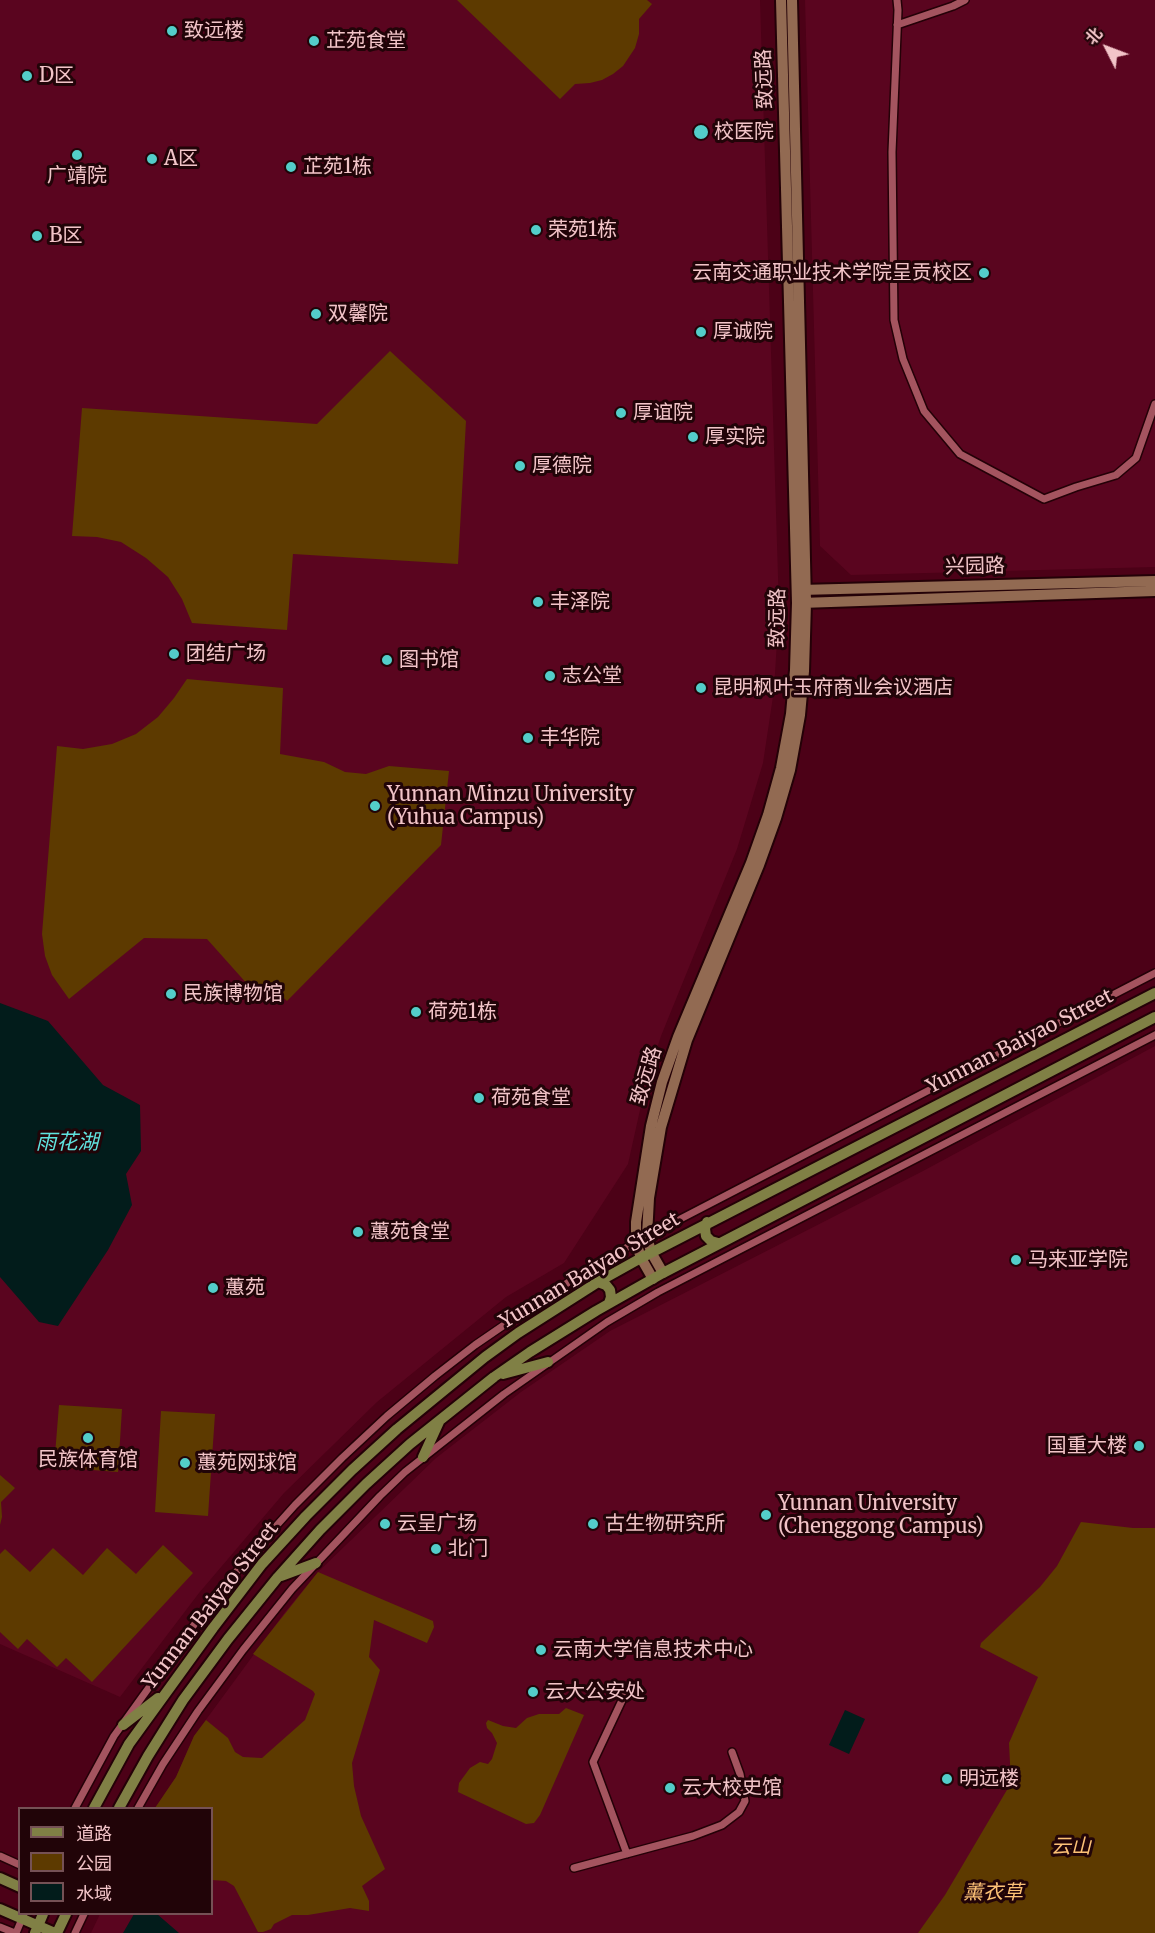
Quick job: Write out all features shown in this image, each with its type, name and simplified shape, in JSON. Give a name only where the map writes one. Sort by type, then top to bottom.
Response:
[{"type":"main road","name":"致远路","points":[[653,1279],[646,1255],[649,1198],[661,1127],[687,1040],[759,866],[790,770],[800,715],[804,670],[781,0]]},
{"type":"main road","name":"致远路","points":[[792,0],[801,590]]},
{"type":"main road","name":"兴园路","points":[[801,590],[1155,581]]},
{"type":"main road","name":"兴园路","points":[[802,603],[1155,591]]},
{"type":"main road","name":"致远路","points":[[663,1273],[636,1242],[642,1173],[651,1125],[662,1082],[678,1037],[751,862],[768,815],[781,768],[791,714],[802,603]]},
{"type":"main road","name":"Yunnan Baiyao Street","points":[[95,1807],[129,1744],[262,1564],[352,1470],[397,1429],[485,1356],[598,1282],[646,1255],[1155,993]]},
{"type":"main road","name":"Yunnan Baiyao Street","points":[[120,1807],[183,1700],[278,1577],[366,1484],[494,1377],[530,1352],[663,1273],[1155,1017]]},
{"type":"main road","points":[[707,1222],[706,1236],[718,1244]]},
{"type":"main road","points":[[598,1282],[606,1285],[610,1290],[609,1304]]},
{"type":"main road","points":[[494,1377],[548,1362]]},
{"type":"main road","points":[[423,1457],[441,1419]]},
{"type":"main road","points":[[278,1577],[316,1563]]},
{"type":"main road","points":[[123,1725],[168,1690]]},
{"type":"main road","points":[[0,1878],[18,1886]]},
{"type":"main road","points":[[0,1909],[18,1914]]},
{"type":"main road","points":[[36,1929],[43,1915]]},
{"type":"main road","points":[[23,1916],[36,1929],[56,1933],[65,1915]]},
{"type":"street","points":[[897,0],[892,152],[894,320],[903,359],[924,411],[960,454],[1044,499],[1116,475],[1136,458],[1155,404]]},
{"type":"street","points":[[897,25],[965,0]]},
{"type":"street","points":[[76,1807],[114,1737],[199,1618],[251,1554],[342,1458],[403,1403],[475,1345],[578,1276],[636,1242],[1155,973]]},
{"type":"street","points":[[139,1807],[198,1711],[292,1589],[380,1496],[423,1457],[504,1394],[607,1322],[658,1292],[1155,1035]]},
{"type":"street","points":[[624,1694],[593,1762],[627,1854]]},
{"type":"street","points":[[574,1868],[722,1825],[739,1812],[744,1801],[740,1774],[732,1752]]},
{"type":"street","points":[[0,1856],[18,1864]]},
{"type":"street","points":[[75,1933],[84,1915]]},
{"type":"street","points":[[0,1927],[15,1933],[23,1916]]},
{"type":"shaded area","name":"Yunnan Minzu University (Yuhua Campus)","points":[[0,0],[760,0],[779,608],[774,690],[763,763],[737,849],[661,1036],[646,1083],[628,1164],[564,1263],[506,1297],[377,1402],[284,1493],[199,1593],[120,1697],[0,1644]]},
{"type":"shaded area","name":"云南交通职业技术学院呈贡校区","points":[[805,0],[1155,0],[1155,567],[851,575],[820,546]]},
{"type":"shaded area","name":"Yunnan University (Chenggong Campus)","points":[[1155,1046],[1155,1933],[91,1933],[100,1915],[213,1915],[213,1807],[156,1807],[176,1777],[194,1736],[285,1612],[318,1572],[436,1458],[521,1392],[610,1331],[923,1171]]},
{"type":"green space","points":[[457,0],[647,0],[652,4],[639,19],[639,34],[635,48],[623,66],[602,80],[575,84],[560,99]]},
{"type":"green space","points":[[390,351],[466,421],[458,564],[293,554],[287,630],[192,623],[182,599],[168,577],[146,558],[121,542],[97,537],[72,536],[82,408],[317,424]]},
{"type":"green space","points":[[187,679],[283,688],[280,754],[324,762],[345,772],[366,774],[389,766],[449,771],[441,845],[287,1001],[269,984],[257,995],[207,939],[144,938],[69,999],[52,975],[45,956],[42,934],[57,746],[83,749],[112,744],[136,734],[158,717]]},
{"type":"green space","name":"民族体育馆","points":[[59,1405],[122,1409],[118,1472],[54,1467]]},
{"type":"green space","name":"蕙苑网球馆","points":[[161,1411],[215,1414],[208,1516],[155,1512]]},
{"type":"green space","points":[[0,1475],[15,1488],[1,1502],[0,1525]]},
{"type":"green space","name":"云山","points":[[1081,1522],[1155,1528],[1155,1933],[918,1933],[945,1895],[1011,1783],[1009,1743],[1038,1677],[980,1647],[981,1643],[1040,1587],[1057,1566]]},
{"type":"green space","points":[[163,1545],[193,1573],[92,1682],[66,1658],[57,1667],[27,1639],[18,1649],[0,1632],[0,1554],[5,1549],[30,1572],[53,1548],[83,1575],[107,1548],[136,1574]]},
{"type":"green space","points":[[318,1572],[433,1621],[434,1627],[427,1643],[374,1620],[369,1657],[380,1670],[352,1763],[354,1786],[361,1816],[385,1869],[362,1886],[369,1901],[369,1911],[350,1908],[308,1915],[292,1915],[274,1924],[271,1929],[258,1932],[234,1886],[226,1881],[213,1880],[213,1807],[156,1807],[176,1777],[194,1736],[206,1720],[228,1738],[235,1752],[243,1757],[262,1758],[305,1720],[315,1694],[313,1691],[253,1654]]},
{"type":"green space","points":[[566,1708],[584,1715],[540,1815],[534,1823],[526,1824],[458,1792],[459,1783],[470,1768],[480,1762],[488,1764],[492,1759],[497,1743],[487,1728],[488,1720],[516,1728],[527,1718],[539,1714],[559,1714]]},
{"type":"water","name":"雨花湖","points":[[0,1003],[48,1021],[103,1085],[140,1105],[141,1151],[126,1174],[132,1205],[108,1250],[58,1326],[39,1322],[0,1277]]},
{"type":"water","points":[[845,1710],[865,1719],[849,1754],[829,1745]]},
{"type":"water","points":[[133,1915],[158,1915],[179,1933],[123,1933]]},
{"type":"place","name":"致远楼","points":[[172,31]]},
{"type":"place","name":"芷苑食堂","points":[[314,41]]},
{"type":"place","name":"D区","points":[[27,76]]},
{"type":"place","name":"校医院","points":[[701,132]]},
{"type":"place","name":"广靖院","points":[[77,155]]},
{"type":"place","name":"A区","points":[[152,159]]},
{"type":"place","name":"芷苑1栋","points":[[291,167]]},
{"type":"place","name":"荣苑1栋","points":[[536,230]]},
{"type":"place","name":"B区","points":[[37,236]]},
{"type":"place","name":"云南交通职业技术学院呈贡校区","points":[[984,273]]},
{"type":"place","name":"双馨院","points":[[316,314]]},
{"type":"place","name":"厚诚院","points":[[701,332]]},
{"type":"place","name":"厚谊院","points":[[621,413]]},
{"type":"place","name":"厚实院","points":[[693,437]]},
{"type":"place","name":"厚德院","points":[[520,466]]},
{"type":"place","name":"丰泽院","points":[[538,602]]},
{"type":"place","name":"团结广场","points":[[174,654]]},
{"type":"place","name":"图书馆","points":[[387,660]]},
{"type":"place","name":"志公堂","points":[[550,676]]},
{"type":"place","name":"昆明枫叶玉府商业会议酒店","points":[[701,688]]},
{"type":"place","name":"丰华院","points":[[528,738]]},
{"type":"place","name":"Yunnan Minzu University (Yuhua Campus)","points":[[375,806]]},
{"type":"place","name":"民族博物馆","points":[[171,994]]},
{"type":"place","name":"荷苑1栋","points":[[416,1012]]},
{"type":"place","name":"荷苑食堂","points":[[479,1098]]},
{"type":"place","name":"蕙苑食堂","points":[[358,1232]]},
{"type":"place","name":"马来亚学院","points":[[1016,1260]]},
{"type":"place","name":"蕙苑","points":[[213,1288]]},
{"type":"place","name":"民族体育馆","points":[[88,1438]]},
{"type":"place","name":"国重大楼","points":[[1139,1446]]},
{"type":"place","name":"蕙苑网球馆","points":[[185,1463]]},
{"type":"place","name":"Yunnan University (Chenggong Campus)","points":[[766,1515]]},
{"type":"place","name":"云呈广场","points":[[385,1524]]},
{"type":"place","name":"古生物研究所","points":[[593,1524]]},
{"type":"place","name":"北门","points":[[436,1549]]},
{"type":"place","name":"云南大学信息技术中心","points":[[541,1650]]},
{"type":"place","name":"云大公安处","points":[[533,1692]]},
{"type":"place","name":"明远楼","points":[[947,1779]]},
{"type":"place","name":"云大校史馆","points":[[670,1788]]},
{"type":"park label","name":"薰衣草","points":[[993,1893]]}]
